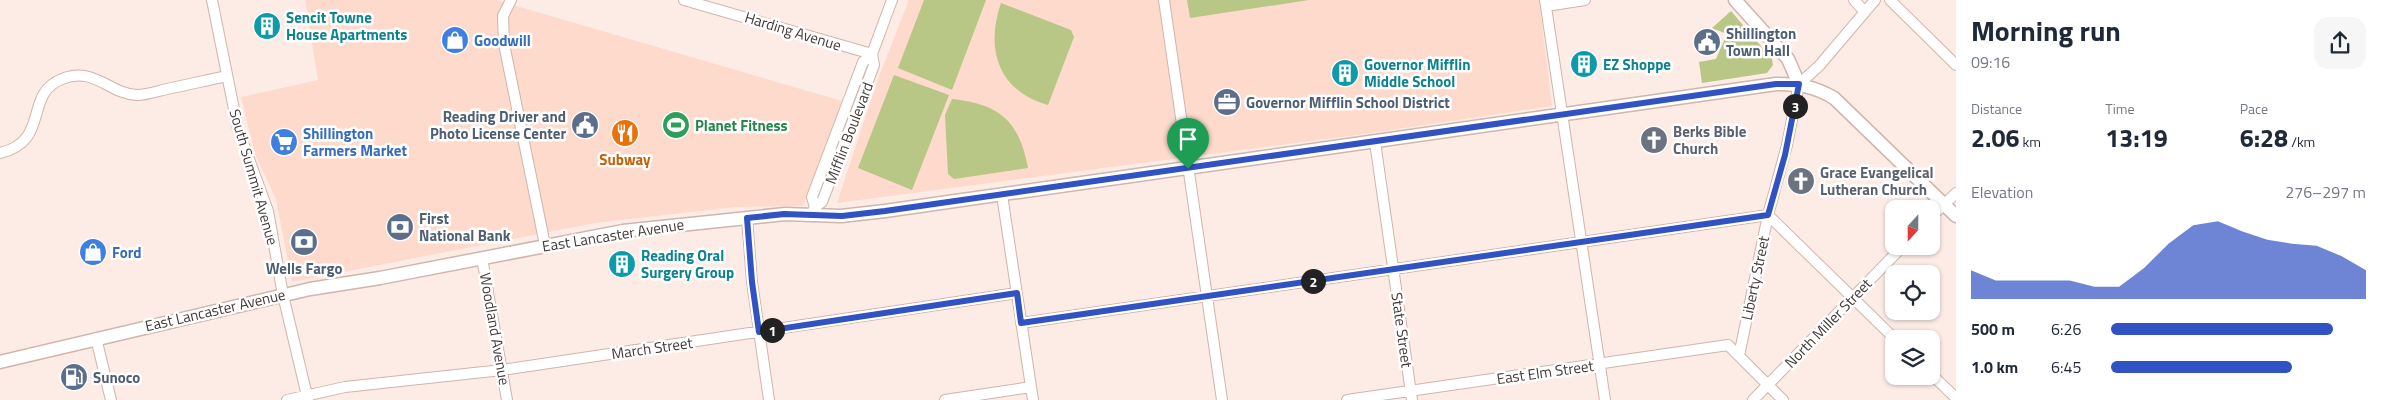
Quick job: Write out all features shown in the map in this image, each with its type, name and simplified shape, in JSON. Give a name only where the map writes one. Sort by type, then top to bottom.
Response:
[{"type":"main road","points":[[1735,0],[1788,59],[1799,84]]},
{"type":"main road","name":"East Lancaster Avenue","points":[[0,362],[283,295],[647,227],[813,211],[842,216],[1188,169],[1776,84],[1799,84],[1812,87],[1834,98],[1956,216]]},
{"type":"street","name":"South Summit Avenue","points":[[212,0],[242,144],[268,211],[283,295],[308,398]]},
{"type":"street","points":[[511,0],[503,16],[504,44],[545,245]]},
{"type":"street","name":"Harding Avenue","points":[[684,0],[872,54]]},
{"type":"street","name":"Mifflin Boulevard","points":[[813,211],[812,197],[863,62],[872,54],[892,0]]},
{"type":"street","points":[[1164,0],[1222,400]]},
{"type":"street","points":[[1585,0],[1545,3],[1605,400]]},
{"type":"street","points":[[1854,0],[1865,12]]},
{"type":"street","points":[[1799,84],[1819,66],[1875,0]]},
{"type":"street","points":[[1890,0],[1956,65]]},
{"type":"street","points":[[0,153],[16,148],[25,141],[32,130],[44,94],[52,84],[64,78],[91,77],[137,95],[227,76]]},
{"type":"street","name":"Liberty Street","points":[[1739,356],[1768,215],[1785,155],[1799,84]]},
{"type":"street","name":"State Street","points":[[1375,142],[1411,396]]},
{"type":"street","points":[[1940,208],[1956,193]]},
{"type":"street","points":[[1002,195],[1033,400]]},
{"type":"street","points":[[1021,323],[1768,215],[1886,330]]},
{"type":"street","points":[[747,218],[752,282],[769,400]]},
{"type":"street","name":"North Miller Street","points":[[1753,400],[1894,255]]},
{"type":"street","name":"Woodland Avenue","points":[[482,258],[508,400]]},
{"type":"street","name":"March Street","points":[[287,400],[308,398],[345,388],[502,370],[1017,293]]},
{"type":"street","points":[[96,338],[111,400]]},
{"type":"street","name":"East Elm Street","points":[[1347,400],[1411,396],[1600,364],[1728,345],[1739,356]]},
{"type":"street","points":[[1739,356],[1783,400]]},
{"type":"street","points":[[1940,383],[1956,398]]},
{"type":"street","points":[[945,400],[1031,387]]},
{"type":"shaded area","points":[[305,0],[496,0],[842,101],[803,206],[735,207],[595,223],[292,282],[276,199],[255,154],[241,97],[318,80]]},
{"type":"shaded area","points":[[909,0],[1539,0],[1552,106],[1364,134],[837,203],[878,79]]},
{"type":"green space","points":[[924,0],[986,0],[952,90],[898,68]]},
{"type":"green space","points":[[1187,0],[1309,0],[1190,18]]},
{"type":"green space","points":[[1001,3],[1071,30],[1074,37],[1048,105],[1017,90],[1007,79],[1000,66],[996,52],[995,36],[996,20]]},
{"type":"green space","points":[[1731,11],[1772,59],[1773,65],[1767,73],[1702,83],[1699,62],[1716,59],[1727,34],[1712,28]]},
{"type":"green space","points":[[894,75],[949,95],[912,190],[858,168]]},
{"type":"green space","points":[[952,99],[982,105],[1004,117],[1019,138],[1028,168],[954,179],[948,174],[945,115]]},
{"type":"place","name":"Sencit Towne House Apartments","points":[[267,26]]},
{"type":"place","name":"Goodwill","points":[[455,40]]},
{"type":"place","name":"Shillington Town Hall","points":[[1707,42]]},
{"type":"place","name":"EZ Shoppe","points":[[1584,64]]},
{"type":"place","name":"Governor Mifflin Middle School","points":[[1345,73]]},
{"type":"place","name":"Governor Mifflin School District","points":[[1227,102]]},
{"type":"place","name":"Reading Driver and Photo License Center","points":[[585,125]]},
{"type":"place","name":"Planet Fitness","points":[[676,125]]},
{"type":"place","name":"Subway","points":[[625,133]]},
{"type":"place","name":"Berks Bible Church","points":[[1654,140]]},
{"type":"place","name":"Shillington Farmers Market","points":[[284,142]]},
{"type":"place","name":"Grace Evangelical Lutheran Church","points":[[1801,181]]},
{"type":"place","name":"First National Bank","points":[[400,227]]},
{"type":"place","name":"Wells Fargo","points":[[304,242]]},
{"type":"place","name":"Ford","points":[[93,252]]},
{"type":"place","name":"Reading Oral Surgery Group","points":[[622,264]]},
{"type":"place","name":"Sunoco","points":[[74,377]]},
{"type":"route","points":[[1776,84],[1799,84],[1785,155],[1768,215],[1021,323],[1017,293],[759,332],[752,282],[747,218],[784,214],[842,216],[1188,169],[1776,84]]}]
